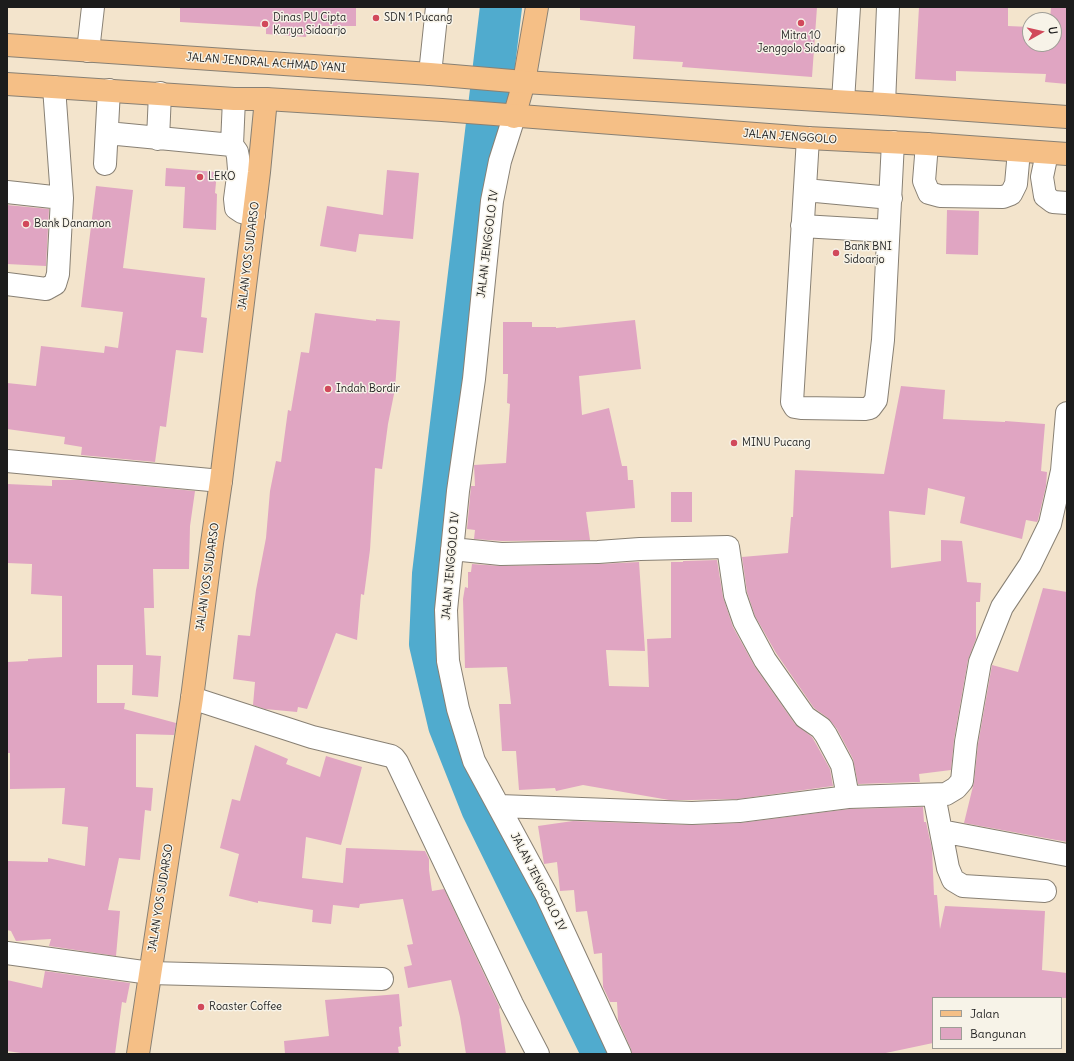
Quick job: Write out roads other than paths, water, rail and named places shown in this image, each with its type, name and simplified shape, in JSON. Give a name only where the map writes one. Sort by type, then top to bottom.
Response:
[{"type":"main road","points":[[7,84],[234,99],[266,99],[442,110],[504,116],[524,82],[537,7]]},
{"type":"main road","name":"JALAN JENDRAL ACHMAD YANI","points":[[7,45],[430,74],[524,82]]},
{"type":"main road","points":[[524,82],[843,101],[1067,117]]},
{"type":"main road","name":"JALAN YOS SUDARSO","points":[[138,1054],[192,698],[221,481],[254,215],[249,171],[266,99]]},
{"type":"main road","name":"JALAN JENGGOLO","points":[[504,116],[1057,154]]},
{"type":"street","points":[[88,50],[93,7]]},
{"type":"street","points":[[430,74],[437,7]]},
{"type":"street","points":[[843,101],[849,7]]},
{"type":"street","points":[[884,104],[888,7]]},
{"type":"street","points":[[7,284],[46,289],[55,284],[58,274],[62,198],[54,87]]},
{"type":"street","points":[[105,164],[109,90]]},
{"type":"street","points":[[158,139],[160,93]]},
{"type":"street","points":[[234,99],[232,145],[249,171]]},
{"type":"street","name":"JALAN JENGGOLO IV","points":[[504,116],[500,161],[492,201],[474,379],[458,491],[452,549],[446,610],[448,661],[458,709],[468,746],[474,761],[546,894],[620,1054]]},
{"type":"street","points":[[107,132],[158,139],[232,145]]},
{"type":"street","points":[[808,138],[792,402],[795,407],[801,408],[865,410],[870,408],[876,400],[883,340],[893,142]]},
{"type":"street","points":[[927,144],[924,181],[929,193],[940,196],[1003,197],[1012,194],[1016,184],[1019,151]]},
{"type":"street","points":[[1057,154],[1042,177],[1045,196],[1053,202],[1067,203]]},
{"type":"street","points":[[806,190],[891,198]]},
{"type":"street","points":[[7,192],[62,198]]},
{"type":"street","points":[[802,226],[888,231]]},
{"type":"street","points":[[499,806],[692,813],[739,811],[848,797],[946,794],[956,788],[962,781],[966,742],[980,662],[1002,607],[1030,565],[1050,524],[1062,471],[1067,413]]},
{"type":"street","points":[[7,461],[221,481]]},
{"type":"street","points":[[452,549],[501,554],[598,552],[726,540],[735,595],[744,621],[765,660],[805,717],[821,728],[826,735],[842,765],[848,797]]},
{"type":"street","points":[[192,698],[312,737],[394,758],[538,1054]]},
{"type":"street","points":[[934,795],[948,868],[953,880],[963,886],[1045,891]]},
{"type":"street","points":[[941,831],[1067,856]]},
{"type":"street","points":[[7,953],[150,973],[382,979]]},
{"type":"waterway","points":[[501,7],[433,574],[430,644],[449,725],[482,808],[603,1054]]},
{"type":"place","name":"SDN 1 Pucang","points":[[376,18]]},
{"type":"place","name":"Mitra 10 Jenggolo Sidoarjo","points":[[801,23]]},
{"type":"place","name":"Dinas PU Cipta Karya Sidoarjo","points":[[265,24]]},
{"type":"place","name":"LEKO","points":[[200,177]]},
{"type":"place","name":"Bank Danamon","points":[[26,224]]},
{"type":"place","name":"Bank BNI Sidoarjo","points":[[836,253]]},
{"type":"place","name":"Indah Bordir","points":[[328,389]]},
{"type":"place","name":"MINU Pucang","points":[[734,443]]},
{"type":"place","name":"Roaster Coffee","points":[[201,1007]]}]
